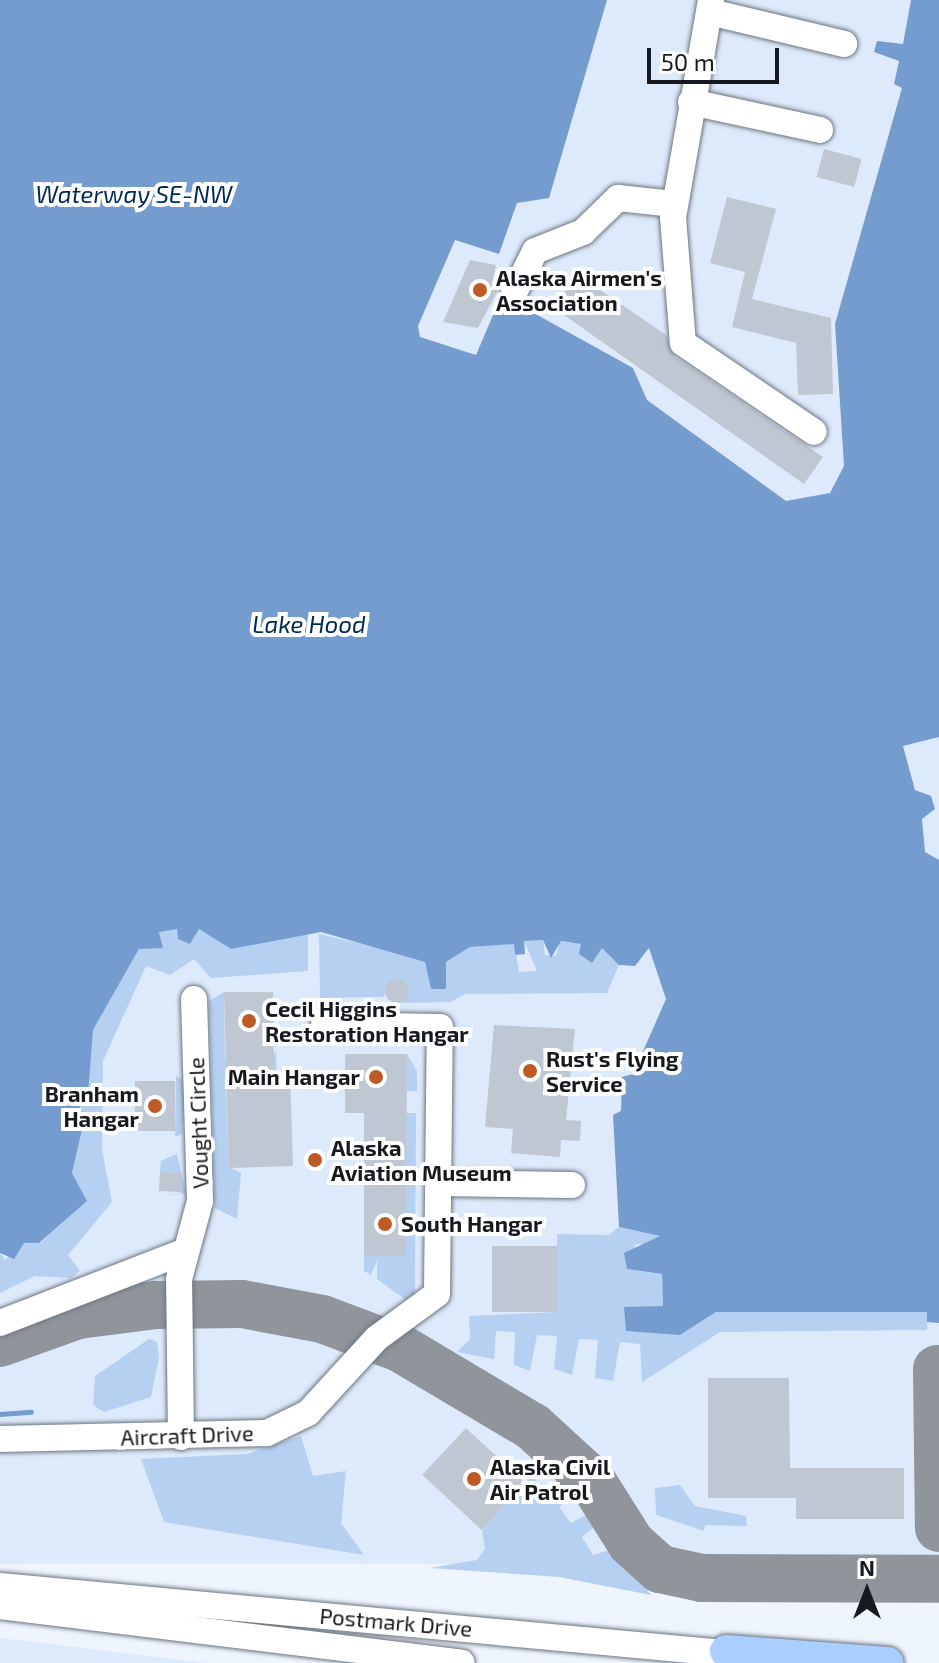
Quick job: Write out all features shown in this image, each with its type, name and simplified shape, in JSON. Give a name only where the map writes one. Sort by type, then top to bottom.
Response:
[{"type":"main road","points":[[726,1651],[888,1663]]},
{"type":"street","points":[[814,432],[683,343],[672,268],[674,204],[711,6],[844,44]]},
{"type":"street","points":[[691,102],[820,130]]},
{"type":"street","points":[[514,293],[535,251],[583,232],[618,198],[674,204]]},
{"type":"street","name":"Vought Circle","points":[[181,1437],[179,1279],[200,1201],[194,999]]},
{"type":"street","points":[[324,1025],[440,1027],[438,1183],[572,1185]]},
{"type":"street","name":"Aircraft Drive","points":[[0,1439],[267,1433],[308,1413],[347,1366],[437,1294],[438,1183]]},
{"type":"street","points":[[0,1323],[186,1251]]},
{"type":"street","name":"Postmark Drive","points":[[0,1586],[726,1651],[792,1663]]},
{"type":"street","name":"Postmark Drive","points":[[0,1606],[461,1663]]},
{"type":"shaded area","name":"Lake Hood","points":[[0,0],[939,0],[939,1564],[0,1564]]},
{"type":"shaded area","points":[[168,927],[199,929],[231,949],[308,933],[308,971],[211,978],[194,959],[170,975],[146,966],[103,1061],[102,1149],[112,1202],[68,1255],[80,1271],[71,1278],[35,1276],[0,1293],[0,1253],[5,1260],[24,1243],[40,1243],[86,1201],[72,1173],[85,1117],[76,1100],[90,1082],[84,1075],[93,1030],[139,949],[162,947],[159,932]]},
{"type":"shaded area","points":[[319,934],[413,956],[425,962],[431,988],[446,962],[470,947],[514,943],[519,972],[537,971],[524,941],[543,940],[545,955],[556,956],[560,941],[581,944],[592,963],[602,948],[610,949],[619,965],[607,993],[466,994],[450,1002],[401,1003],[409,987],[393,979],[383,997],[320,998]]},
{"type":"shaded area","points":[[224,992],[225,1058],[273,1057],[276,1051],[277,1076],[226,1078],[229,1167],[241,1173],[237,1219],[215,1208],[209,1001]]},
{"type":"shaded area","points":[[407,1054],[417,1071],[417,1091],[407,1091]]},
{"type":"shaded area","points":[[176,1076],[186,1082],[182,1134],[175,1137]]},
{"type":"shaded area","points":[[378,1113],[416,1113],[415,1301],[410,1303],[377,1279],[377,1261],[371,1275],[364,1271],[364,1255],[406,1255],[406,1194],[379,1193]]},
{"type":"shaded area","points":[[177,1154],[186,1193],[162,1196],[180,1193],[180,1173],[160,1172],[161,1161]]},
{"type":"shaded area","points":[[619,1227],[660,1236],[655,1244],[636,1244],[627,1269],[662,1274],[663,1307],[680,1335],[716,1312],[928,1312],[927,1330],[720,1332],[642,1382],[640,1344],[620,1342],[613,1381],[595,1378],[598,1340],[579,1339],[572,1375],[554,1369],[557,1336],[537,1335],[530,1371],[514,1365],[515,1332],[496,1331],[494,1359],[457,1352],[470,1339],[469,1316],[557,1312],[557,1234],[609,1235]]},
{"type":"shaded area","points":[[149,1339],[157,1342],[159,1358],[151,1397],[104,1412],[93,1405],[95,1376]]},
{"type":"shaded area","points":[[301,1436],[313,1476],[346,1471],[341,1523],[364,1555],[164,1522],[141,1459],[247,1454]]},
{"type":"shaded area","points":[[532,1476],[550,1495],[572,1481],[576,1493],[559,1507],[571,1523],[594,1511],[601,1522],[582,1537],[593,1555],[616,1548],[651,1595],[559,1577],[429,1568],[477,1560],[485,1549],[482,1530]]},
{"type":"shaded area","points":[[680,1485],[695,1506],[746,1516],[747,1526],[705,1525],[704,1531],[656,1515],[655,1488]]},
{"type":"shaded area","points":[[0,1638],[207,1663],[0,1663]]},
{"type":"water","name":"Lake Hood","points":[[0,0],[607,0],[549,198],[517,203],[499,254],[455,240],[418,326],[420,337],[476,355],[496,308],[521,306],[633,368],[647,400],[786,501],[830,493],[844,466],[835,324],[902,88],[894,84],[899,61],[874,52],[877,41],[903,44],[911,0],[939,0],[939,737],[903,746],[915,790],[931,796],[935,809],[922,819],[925,852],[939,860],[939,1323],[927,1322],[927,1312],[716,1312],[680,1335],[626,1331],[624,1307],[663,1306],[662,1274],[627,1269],[624,1253],[660,1236],[619,1227],[613,1115],[621,1111],[622,1077],[633,1074],[666,999],[649,948],[635,966],[619,965],[602,948],[592,963],[579,954],[581,944],[561,941],[551,958],[543,940],[524,941],[525,954],[515,955],[514,944],[470,947],[446,962],[446,989],[431,989],[425,962],[321,932],[231,949],[199,929],[190,944],[178,939],[177,929],[159,932],[163,948],[139,949],[93,1030],[88,1094],[76,1100],[85,1117],[72,1173],[87,1201],[39,1243],[24,1243],[14,1259],[0,1253]]},
{"type":"building","points":[[824,149],[862,159],[854,187],[816,177]]},
{"type":"building","points":[[727,197],[776,209],[752,299],[831,318],[833,394],[798,395],[796,343],[732,327],[745,272],[710,263]]},
{"type":"building","name":"Alaska Airmen's Association","points":[[470,260],[496,265],[492,284],[500,286],[478,328],[443,322]]},
{"type":"building","points":[[577,274],[666,335],[674,356],[823,457],[804,484],[554,308]]},
{"type":"building","points":[[397,979],[408,986],[409,991],[402,1002],[397,1003],[386,996],[385,991],[392,980]]},
{"type":"building","points":[[224,992],[273,992],[274,1076],[290,1075],[293,1166],[229,1168]]},
{"type":"building","name":"Rust's Flying Service","points":[[494,1025],[575,1029],[566,1120],[581,1121],[580,1141],[561,1140],[560,1157],[511,1153],[513,1129],[485,1127]]},
{"type":"building","points":[[345,1054],[407,1054],[406,1256],[364,1255],[364,1113],[345,1113]]},
{"type":"building","name":"Branham Hangar","points":[[135,1081],[175,1081],[175,1131],[135,1131]]},
{"type":"building","points":[[160,1172],[181,1173],[180,1192],[159,1191]]},
{"type":"building","points":[[492,1246],[557,1246],[557,1312],[492,1312]]},
{"type":"building","points":[[708,1378],[789,1378],[790,1468],[904,1468],[904,1519],[796,1519],[796,1498],[708,1498]]},
{"type":"building","name":"Alaska Civil Air Patrol","points":[[466,1428],[525,1483],[482,1530],[422,1475]]},
{"type":"waterway","points":[[0,1414],[31,1412]]},
{"type":"taxiway","points":[[0,1343],[78,1315],[156,1305],[242,1304],[322,1319],[400,1348],[533,1427],[592,1481],[631,1543],[660,1569],[702,1578],[939,1579]]},
{"type":"taxiway","points":[[937,1369],[939,1528]]},
{"type":"place","name":"Alaska Airmen's Association","points":[[480,290]]},
{"type":"place","name":"Cecil Higgins Restoration Hangar","points":[[249,1021]]},
{"type":"place","name":"Rust's Flying Service","points":[[530,1071]]},
{"type":"place","name":"Main Hangar","points":[[376,1077]]},
{"type":"place","name":"Branham Hangar","points":[[155,1106]]},
{"type":"place","name":"Alaska Aviation Museum","points":[[315,1160]]},
{"type":"place","name":"South Hangar","points":[[385,1224]]},
{"type":"place","name":"Alaska Civil Air Patrol","points":[[474,1479]]},
{"type":"water label","name":"Waterway SE-NW","points":[[134,194]]}]
